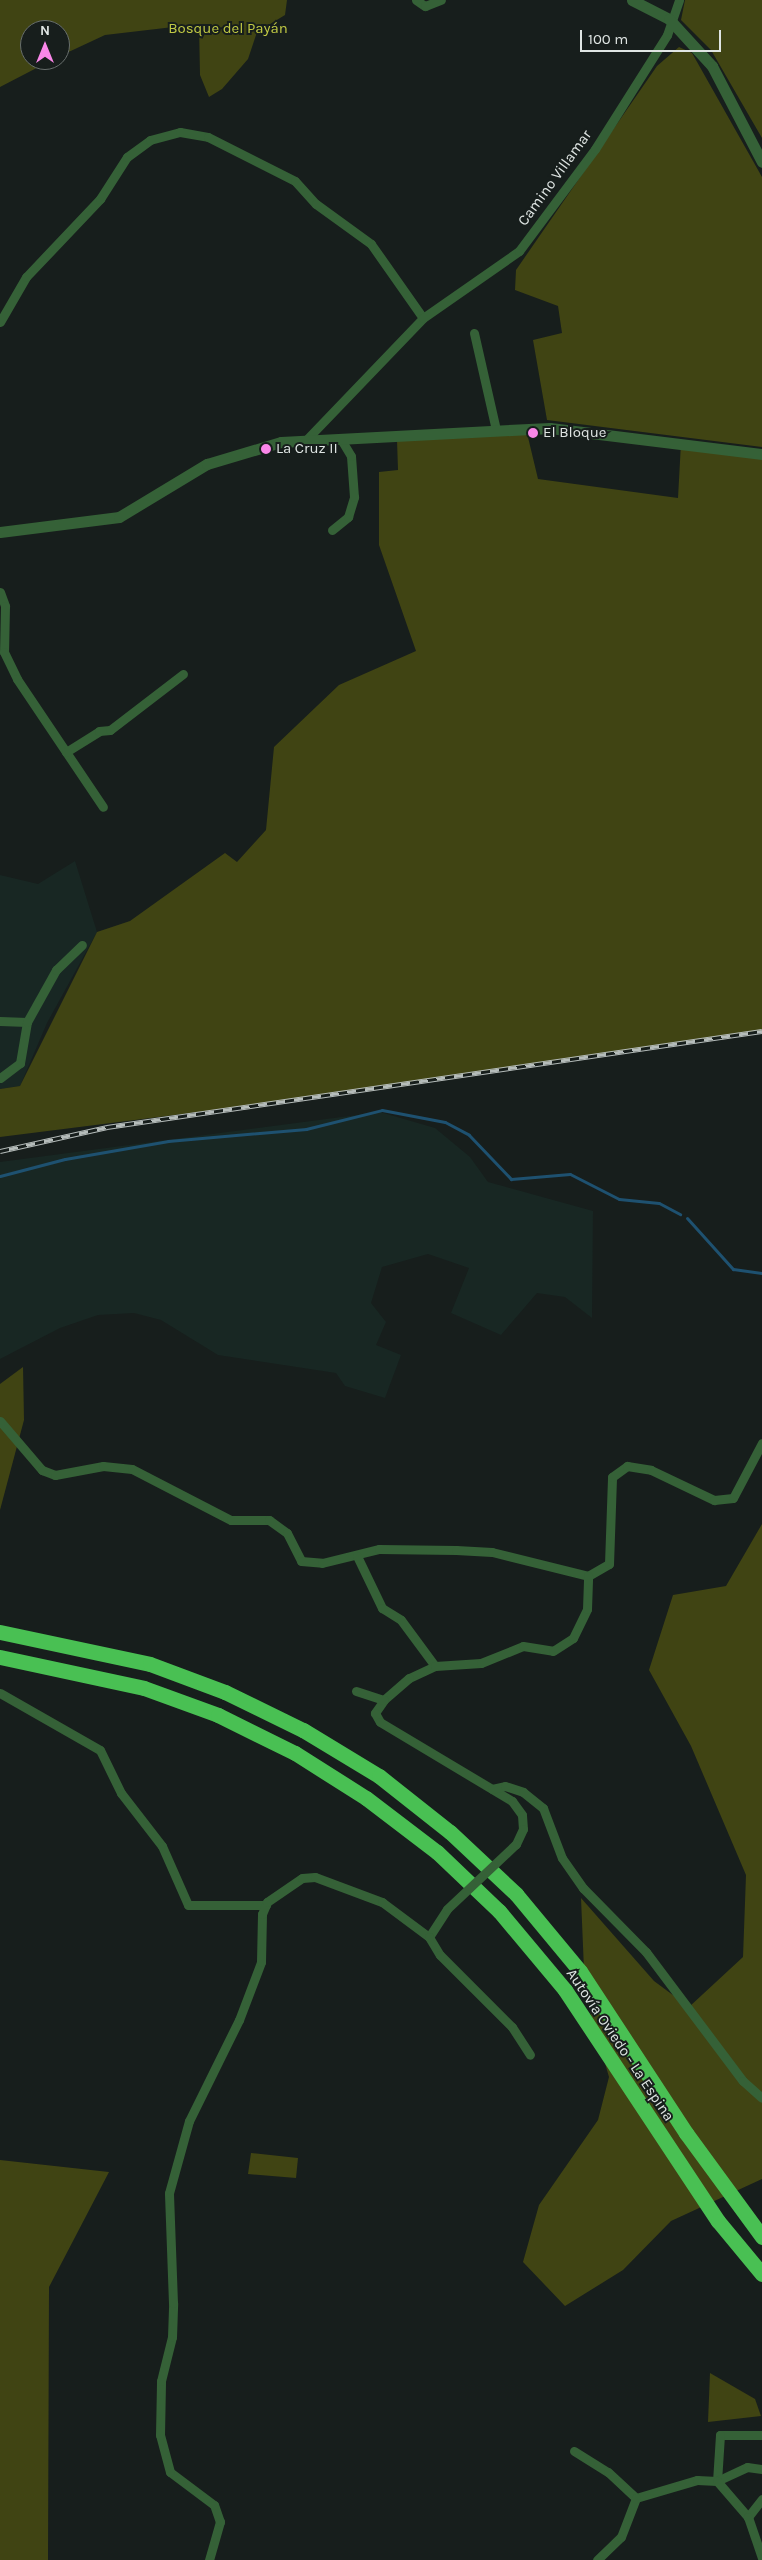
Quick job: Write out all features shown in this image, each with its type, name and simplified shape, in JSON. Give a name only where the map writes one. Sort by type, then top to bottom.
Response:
[{"type":"highway","name":"Autovía Oviedo - La Espina","points":[[0,1632],[150,1664],[225,1692],[303,1730],[379,1776],[443,1826],[516,1894],[580,1971],[686,2133],[762,2237]]},
{"type":"highway","name":"Autovía Oviedo - La Espina","points":[[0,1657],[134,1685],[218,1715],[319,1768],[437,1852],[499,1911],[565,1990],[718,2222],[762,2274]]},
{"type":"street","points":[[416,0],[425,6],[441,0]]},
{"type":"street","points":[[632,0],[669,19],[712,66],[762,162]]},
{"type":"street","name":"Camino Villamar","points":[[306,440],[423,318],[519,251],[595,149],[667,35],[669,19],[679,0]]},
{"type":"street","points":[[1,316],[26,277],[100,199],[127,156],[150,140],[180,132],[227,146],[295,181],[316,204],[370,244],[423,318]]},
{"type":"street","points":[[474,333],[496,430]]},
{"type":"street","points":[[0,532],[119,517],[136,511],[175,481],[232,453],[306,440],[550,428],[762,454]]},
{"type":"street","points":[[332,530],[348,517],[354,497],[351,456],[340,438]]},
{"type":"street","points":[[0,592],[5,606],[4,652],[17,679],[103,807]]},
{"type":"street","points":[[66,752],[98,731],[110,730],[183,674]]},
{"type":"street","points":[[0,1078],[20,1063],[27,1022],[56,970],[82,945]]},
{"type":"street","points":[[0,1021],[27,1022]]},
{"type":"street","points":[[0,1421],[42,1470],[55,1475],[103,1466],[132,1469],[231,1520],[269,1520],[287,1533],[301,1561],[357,1556],[378,1549],[492,1552],[588,1576],[609,1564],[612,1477],[627,1466],[651,1470],[714,1500],[733,1498],[762,1443]]},
{"type":"street","points":[[357,1556],[382,1608],[401,1620],[435,1666]]},
{"type":"street","points":[[429,1937],[447,1909],[516,1844],[523,1829],[522,1815],[512,1801],[380,1722],[375,1713],[384,1700],[409,1678],[435,1666],[482,1663],[523,1646],[553,1651],[572,1638],[586,1608],[588,1576]]},
{"type":"street","points":[[356,1691],[384,1700]]},
{"type":"street","points":[[0,1693],[100,1750],[121,1793],[162,1846],[188,1905],[266,1905]]},
{"type":"street","points":[[492,1789],[505,1786],[523,1792],[543,1808],[562,1858],[583,1888],[646,1952],[743,2080],[762,2098]]},
{"type":"street","points":[[209,2560],[219,2537],[217,2514],[214,2505],[170,2472],[160,2435],[161,2381],[172,2337],[173,2302],[169,2193],[189,2121],[239,2020],[261,1962],[262,1914],[266,1905],[302,1878],[315,1878],[382,1902],[429,1937],[440,1954],[512,2028],[530,2056]]},
{"type":"street","points":[[762,2435],[720,2435],[717,2481],[748,2516],[762,2558]]},
{"type":"street","points":[[574,2451],[608,2472],[636,2498]]},
{"type":"street","points":[[636,2498],[697,2480],[717,2481],[747,2467],[762,2469]]},
{"type":"street","points":[[597,2560],[621,2537],[636,2498]]},
{"type":"street","points":[[748,2516],[762,2499]]},
{"type":"shaded area","points":[[75,861],[97,932],[47,1023],[20,1086],[0,1089],[0,875],[38,884]]},
{"type":"shaded area","points":[[380,1112],[435,1128],[470,1157],[488,1182],[593,1211],[592,1318],[565,1297],[537,1293],[501,1335],[451,1313],[469,1268],[428,1254],[382,1267],[371,1303],[386,1322],[376,1345],[401,1355],[385,1398],[345,1386],[336,1373],[218,1355],[161,1320],[134,1313],[98,1315],[60,1328],[0,1359],[0,1162]]},
{"type":"green space","name":"Bosque del Payán","points":[[0,0],[287,0],[285,15],[257,32],[248,59],[222,89],[209,97],[200,75],[199,24],[105,35],[70,51],[70,20],[20,20],[20,70],[33,70],[0,87]]},
{"type":"green space","points":[[685,0],[762,0],[762,138],[711,50],[681,20]]},
{"type":"green space","points":[[679,47],[692,53],[762,177],[762,447],[547,420],[533,340],[562,333],[558,306],[515,290],[516,270],[657,66]]},
{"type":"green space","points":[[527,433],[538,479],[678,498],[681,443],[762,454],[762,1031],[373,1090],[0,1137],[0,1089],[20,1086],[97,932],[130,921],[225,853],[237,862],[266,830],[274,747],[339,685],[416,651],[379,545],[379,472],[398,470],[397,440]]},
{"type":"green space","points":[[23,1367],[24,1420],[0,1510],[0,1384]]},
{"type":"green space","points":[[762,1524],[762,2179],[671,2221],[623,2270],[565,2306],[523,2262],[539,2205],[598,2120],[609,2077],[585,1994],[581,1898],[654,1981],[689,2007],[743,1957],[746,1875],[691,1746],[649,1670],[673,1595],[726,1586]]},
{"type":"green space","points":[[251,2153],[298,2158],[296,2178],[248,2174]]},
{"type":"green space","points":[[0,2160],[109,2172],[49,2287],[48,2560],[0,2560]]},
{"type":"green space","points":[[710,2373],[755,2399],[761,2416],[708,2422]]},
{"type":"waterway","points":[[0,1176],[65,1159],[168,1141],[306,1129],[382,1110],[445,1122],[469,1135],[511,1179],[570,1174],[619,1199],[659,1203],[680,1214]]},
{"type":"waterway","points":[[687,1218],[733,1269],[762,1273]]},
{"type":"railway","points":[[0,1151],[107,1127],[762,1031]]},
{"type":"place","name":"El Bloque","points":[[533,433]]},
{"type":"place","name":"La Cruz II","points":[[266,449]]}]
